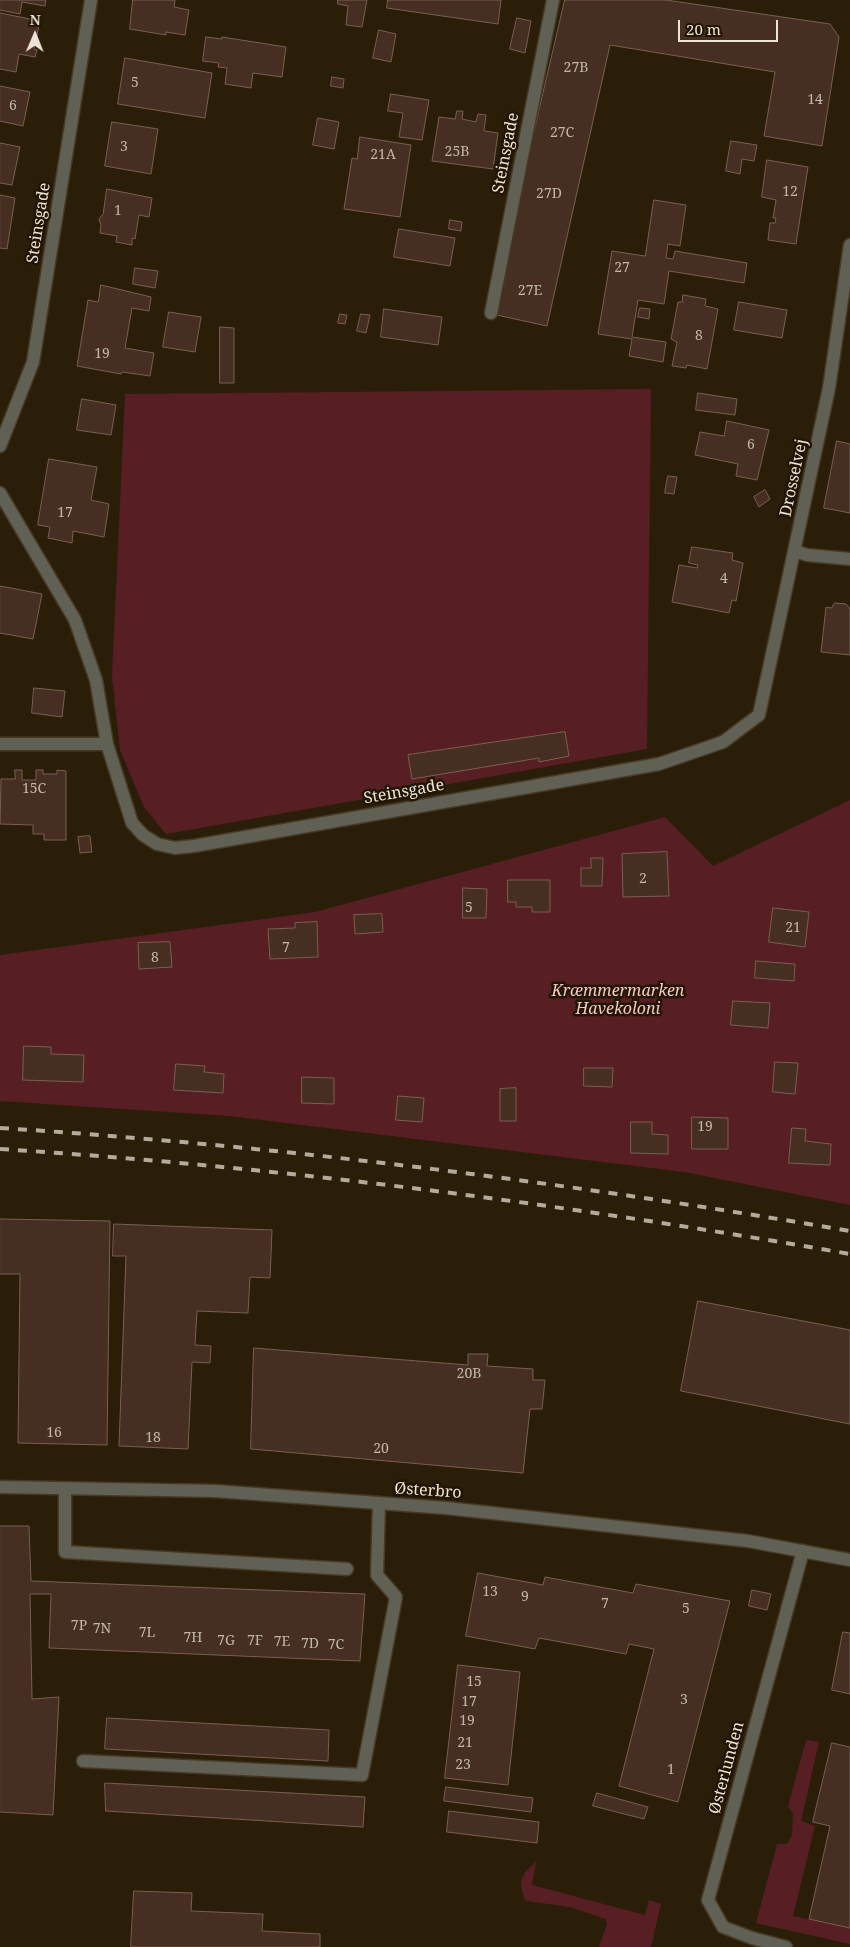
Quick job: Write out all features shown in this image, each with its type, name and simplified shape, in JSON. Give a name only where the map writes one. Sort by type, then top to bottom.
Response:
[{"type":"street","name":"Steinsgade","points":[[0,446],[33,362],[91,0]]},
{"type":"street","name":"Steinsgade","points":[[491,313],[553,0]]},
{"type":"street","name":"Drosselvej","points":[[759,715],[829,388],[850,245]]},
{"type":"street","name":"Steinsgade","points":[[0,493],[75,620],[96,680],[107,744],[132,823],[143,835],[157,844],[175,848],[194,846],[659,764],[723,742],[759,715]]},
{"type":"street","points":[[795,551],[807,555],[850,559]]},
{"type":"street","points":[[0,744],[107,744]]},
{"type":"street","name":"Østerbro","points":[[0,1487],[215,1491],[446,1508],[748,1541],[850,1560]]},
{"type":"street","points":[[65,1489],[65,1552],[347,1569]]},
{"type":"street","points":[[84,1761],[362,1775],[396,1597],[376,1575],[379,1503]]},
{"type":"street","name":"Østerlunden","points":[[786,1947],[752,1938],[723,1927],[708,1900],[803,1551]]},
{"type":"green space","points":[[651,389],[647,749],[166,834],[144,807],[120,750],[112,676],[125,394]]},
{"type":"green space","name":"Kræmmermarken Havekoloni","points":[[850,800],[850,1205],[684,1172],[229,1116],[0,1101],[0,955],[315,912],[665,817],[713,866]]},
{"type":"green space","points":[[806,1740],[819,1742],[801,1821],[815,1826],[793,1916],[850,1928],[850,1944],[756,1923],[777,1844],[787,1844],[792,1835],[793,1814],[788,1806]]},
{"type":"green space","points":[[536,1862],[532,1885],[645,1915],[649,1900],[661,1904],[651,1947],[599,1947],[607,1924],[606,1919],[570,1907],[526,1901],[521,1884],[522,1879]]},
{"type":"building","points":[[0,0],[46,0],[45,6],[22,2],[20,14],[0,10]]},
{"type":"building","points":[[133,0],[175,0],[174,7],[189,10],[185,35],[166,32],[166,35],[130,29]]},
{"type":"building","points":[[338,0],[367,0],[362,27],[346,25],[348,6],[338,4]]},
{"type":"building","points":[[388,0],[501,0],[498,24],[387,8]]},
{"type":"building","points":[[565,0],[666,0],[830,24],[839,37],[822,146],[764,136],[775,72],[610,45],[547,326],[492,314]]},
{"type":"building","points":[[0,13],[40,21],[34,49],[37,50],[35,57],[19,54],[16,72],[0,69]]},
{"type":"building","points":[[517,18],[531,21],[525,53],[510,49]]},
{"type":"building","points":[[379,30],[396,34],[391,62],[373,58]]},
{"type":"building","points":[[206,37],[222,39],[222,37],[286,47],[282,77],[253,73],[251,88],[225,84],[227,68],[218,67],[219,63],[203,61]]},
{"type":"building","points":[[125,58],[212,73],[205,118],[118,104]]},
{"type":"building","points":[[332,77],[344,79],[343,88],[331,86]]},
{"type":"building","points":[[0,86],[30,92],[23,126],[0,121]]},
{"type":"building","points":[[391,94],[429,100],[422,140],[399,137],[403,113],[388,111]]},
{"type":"building","points":[[457,111],[463,111],[462,119],[476,122],[478,114],[486,115],[484,131],[498,133],[493,169],[432,161],[439,117],[455,119]]},
{"type":"building","points":[[318,118],[339,122],[334,149],[313,145]]},
{"type":"building","points":[[112,122],[158,129],[151,174],[105,166]]},
{"type":"building","points":[[360,137],[411,145],[400,217],[344,209],[352,158],[357,159]]},
{"type":"building","points":[[731,141],[757,145],[754,161],[742,159],[740,174],[726,171]]},
{"type":"building","points":[[0,143],[20,147],[12,185],[0,183]]},
{"type":"building","points":[[767,160],[808,167],[796,244],[768,240],[770,223],[775,223],[776,218],[773,218],[776,200],[762,197]]},
{"type":"building","points":[[107,189],[152,198],[149,217],[139,215],[135,239],[132,238],[132,245],[116,242],[117,236],[100,233],[101,225],[99,219],[103,214]]},
{"type":"building","points":[[0,195],[15,198],[7,249],[0,248]]},
{"type":"building","points":[[654,200],[686,205],[680,246],[668,244],[666,258],[673,259],[675,251],[747,263],[744,283],[669,271],[664,304],[638,300],[632,337],[666,342],[663,362],[629,356],[632,339],[598,334],[612,251],[645,256]]},
{"type":"building","points":[[450,220],[462,222],[461,231],[449,229]]},
{"type":"building","points":[[399,229],[455,238],[450,266],[394,257]]},
{"type":"building","points":[[135,268],[158,271],[155,288],[133,284]]},
{"type":"building","points":[[101,285],[151,297],[149,311],[132,308],[125,348],[154,353],[150,376],[122,372],[121,374],[77,366],[88,300],[98,302]]},
{"type":"building","points":[[683,295],[706,299],[705,306],[718,309],[707,369],[687,365],[686,368],[672,366],[677,342],[671,339],[678,302],[682,302]]},
{"type":"building","points":[[739,302],[787,310],[782,338],[734,330]]},
{"type":"building","points":[[640,308],[650,309],[649,319],[638,317]]},
{"type":"building","points":[[384,309],[442,317],[438,345],[381,337]]},
{"type":"building","points":[[169,312],[201,317],[195,352],[163,347]]},
{"type":"building","points":[[340,314],[347,315],[345,324],[338,323]]},
{"type":"building","points":[[361,314],[370,315],[366,333],[357,331]]},
{"type":"building","points":[[220,327],[234,328],[234,383],[220,383]]},
{"type":"building","points":[[698,393],[737,399],[735,415],[696,410]]},
{"type":"building","points":[[82,399],[116,405],[111,435],[77,430]]},
{"type":"building","points":[[727,421],[769,430],[757,480],[736,476],[738,464],[695,455],[700,432],[724,436]]},
{"type":"building","points":[[837,441],[850,444],[850,513],[824,508]]},
{"type":"building","points":[[49,459],[97,467],[91,500],[109,504],[104,537],[73,531],[72,543],[48,538],[50,527],[38,525]]},
{"type":"building","points":[[668,476],[677,477],[674,494],[665,493]]},
{"type":"building","points":[[765,490],[770,499],[759,507],[754,497]]},
{"type":"building","points":[[692,547],[733,553],[732,560],[743,563],[736,601],[732,600],[729,613],[672,602],[679,565],[697,568],[698,565],[689,563]]},
{"type":"building","points":[[0,586],[42,594],[33,639],[0,633]]},
{"type":"building","points":[[835,603],[846,604],[850,609],[850,655],[821,652],[826,607],[831,608]]},
{"type":"building","points":[[34,688],[65,691],[62,717],[32,713]]},
{"type":"building","points":[[565,732],[569,756],[539,762],[539,758],[412,779],[408,755]]},
{"type":"building","points":[[15,770],[22,770],[22,780],[36,780],[36,770],[43,770],[43,774],[57,774],[57,770],[66,771],[66,840],[44,840],[44,834],[33,834],[33,825],[0,824],[1,779],[15,779]]},
{"type":"building","points":[[90,836],[92,852],[80,853],[78,837]]},
{"type":"building","points":[[667,852],[669,896],[623,897],[622,854]]},
{"type":"building","points":[[591,858],[603,858],[602,886],[581,886],[581,868],[591,868]]},
{"type":"building","points":[[508,880],[550,880],[550,912],[532,912],[532,907],[516,907],[516,902],[508,902]]},
{"type":"building","points":[[463,888],[487,889],[486,918],[463,918]]},
{"type":"building","points":[[773,908],[809,912],[805,947],[769,942]]},
{"type":"building","points":[[382,914],[383,932],[355,934],[354,915]]},
{"type":"building","points":[[317,922],[318,957],[270,959],[268,929],[295,928],[295,923]]},
{"type":"building","points":[[170,942],[172,967],[139,969],[138,943]]},
{"type":"building","points":[[756,961],[795,964],[794,981],[755,978]]},
{"type":"building","points":[[733,1001],[770,1003],[768,1028],[731,1025]]},
{"type":"building","points":[[24,1046],[51,1047],[51,1054],[84,1055],[83,1082],[23,1080]]},
{"type":"building","points":[[775,1062],[798,1063],[795,1094],[773,1092]]},
{"type":"building","points":[[176,1064],[205,1066],[204,1072],[224,1074],[223,1093],[174,1090]]},
{"type":"building","points":[[584,1068],[613,1068],[612,1087],[584,1086]]},
{"type":"building","points":[[302,1077],[334,1078],[334,1104],[302,1103]]},
{"type":"building","points":[[516,1088],[516,1121],[500,1121],[500,1089]]},
{"type":"building","points":[[398,1096],[424,1098],[422,1122],[396,1120]]},
{"type":"building","points":[[692,1117],[728,1118],[728,1149],[692,1149]]},
{"type":"building","points":[[631,1122],[652,1122],[652,1134],[668,1135],[668,1154],[631,1153]]},
{"type":"building","points":[[792,1128],[806,1129],[805,1141],[831,1144],[830,1165],[789,1163]]},
{"type":"building","points":[[0,1219],[110,1221],[107,1445],[18,1443],[20,1274],[0,1274]]},
{"type":"building","points":[[114,1224],[272,1230],[270,1278],[250,1277],[248,1313],[197,1311],[195,1345],[211,1346],[210,1363],[192,1362],[188,1449],[119,1446],[126,1256],[113,1256]]},
{"type":"building","points":[[698,1301],[850,1330],[850,1424],[681,1391]]},
{"type":"building","points":[[254,1348],[468,1365],[468,1354],[488,1354],[487,1366],[533,1369],[533,1380],[545,1380],[542,1409],[530,1409],[523,1473],[251,1449]]},
{"type":"building","points":[[0,1526],[29,1526],[31,1581],[365,1594],[360,1661],[49,1648],[51,1594],[30,1594],[32,1699],[59,1697],[53,1815],[0,1812]]},
{"type":"building","points":[[478,1573],[543,1585],[545,1577],[633,1593],[636,1584],[730,1601],[678,1802],[619,1786],[654,1649],[629,1644],[626,1654],[539,1638],[535,1649],[466,1636]]},
{"type":"building","points":[[752,1590],[771,1594],[767,1610],[749,1606]]},
{"type":"building","points":[[843,1632],[850,1633],[850,1694],[832,1690]]},
{"type":"building","points":[[458,1665],[520,1672],[508,1785],[445,1778]]},
{"type":"building","points":[[107,1718],[329,1730],[328,1761],[105,1749]]},
{"type":"building","points":[[832,1743],[850,1747],[850,1928],[809,1919],[830,1826],[813,1822]]},
{"type":"building","points":[[105,1783],[365,1797],[363,1827],[106,1811]]},
{"type":"building","points":[[446,1787],[533,1798],[531,1812],[444,1801]]},
{"type":"building","points":[[597,1793],[648,1807],[644,1819],[593,1806]]},
{"type":"building","points":[[449,1811],[539,1822],[537,1843],[447,1832]]},
{"type":"building","points":[[134,1891],[192,1893],[191,1911],[263,1914],[262,1931],[320,1934],[320,1947],[131,1947]]},
{"type":"railway","points":[[0,1128],[214,1145],[426,1168],[639,1197],[850,1231]]},
{"type":"railway","points":[[0,1149],[214,1166],[426,1190],[639,1219],[850,1254]]}]
